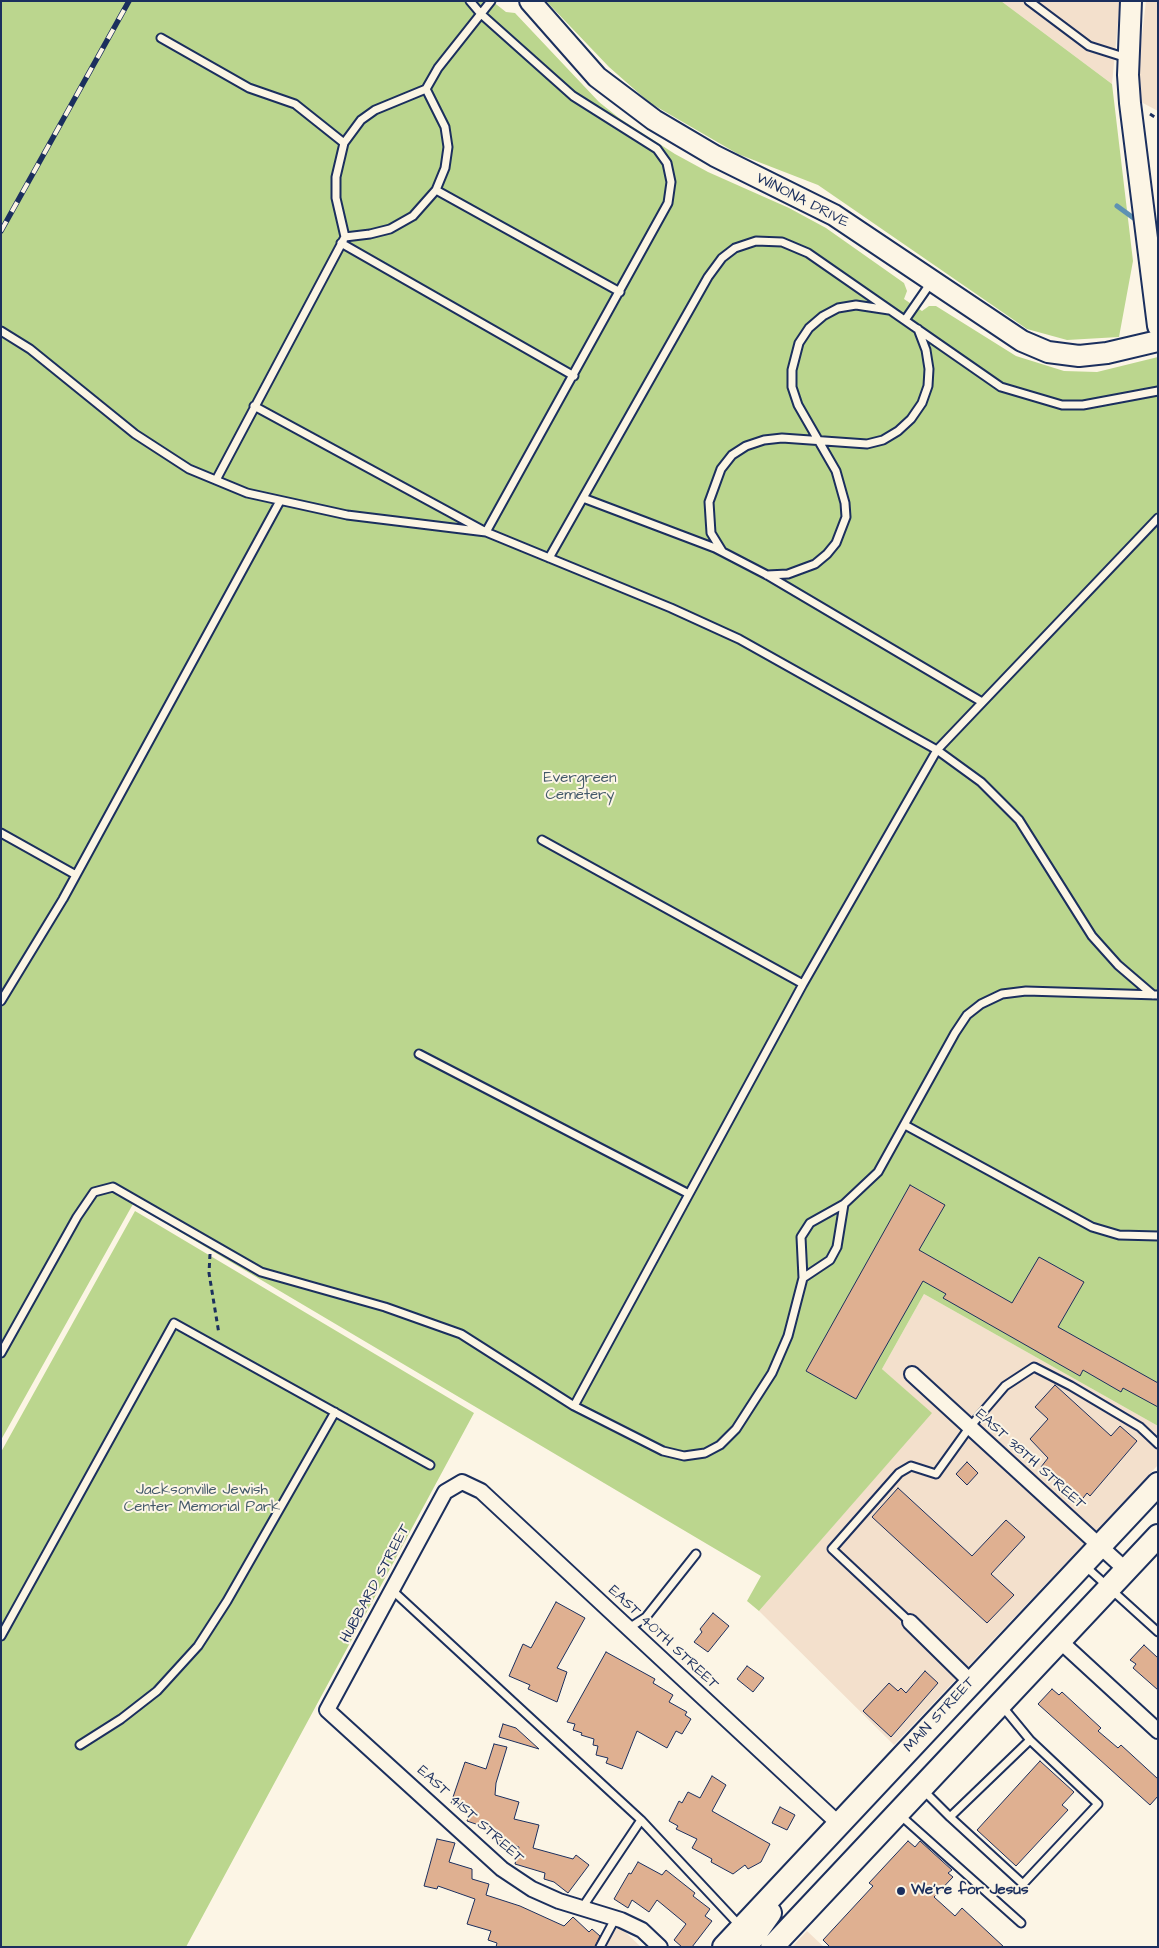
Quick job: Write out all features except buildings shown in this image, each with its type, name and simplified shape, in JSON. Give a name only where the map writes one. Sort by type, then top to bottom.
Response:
[{"type":"main road","name":"MAIN STREET","points":[[744,1937],[805,1860],[1158,1484]]},
{"type":"main road","points":[[772,1947],[1158,1536]]},
{"type":"main road","points":[[724,1947],[744,1937]]},
{"type":"street","name":"WINONA DRIVE","points":[[530,1],[597,76],[646,115],[715,156],[834,215],[1022,341],[1048,352],[1079,356],[1107,353],[1158,341]]},
{"type":"street","points":[[1131,1],[1129,59],[1134,143],[1158,326]]},
{"type":"street","name":"EAST 38TH STREET","points":[[912,1374],[1126,1570]]},
{"type":"street","name":"HUBBARD STREET","points":[[327,1710],[445,1492],[462,1482]]},
{"type":"street","name":"EAST 40TH STREET","points":[[462,1482],[481,1491],[839,1824]]},
{"type":"street","points":[[910,1622],[971,1682]]},
{"type":"street","points":[[1060,1641],[1158,1730]]},
{"type":"street","name":"EAST 41ST STREET","points":[[327,1710],[502,1869],[532,1889],[642,1930],[660,1947]]},
{"type":"lane","points":[[470,1],[481,14],[573,96],[657,149],[667,163],[671,182],[668,203],[486,532]]},
{"type":"lane","points":[[216,480],[343,240],[336,198],[336,177],[344,143],[361,120],[376,110],[426,89],[438,68],[491,1]]},
{"type":"lane","points":[[1029,1],[1089,46],[1129,59]]},
{"type":"lane","points":[[161,38],[249,88],[295,104],[344,143]]},
{"type":"lane","points":[[343,240],[390,229],[413,216],[436,190],[445,168],[448,147],[445,127],[426,89]]},
{"type":"lane","points":[[436,190],[620,292]]},
{"type":"lane","points":[[343,240],[574,376]]},
{"type":"lane","points":[[549,558],[708,277],[722,258],[735,248],[756,241],[782,242],[808,253],[1001,387],[1062,405],[1083,405],[1158,391]]},
{"type":"lane","points":[[905,320],[932,281]]},
{"type":"lane","points":[[767,575],[788,574],[815,564],[827,554],[841,532],[846,517],[842,489],[829,455],[798,405],[792,387],[792,370],[800,343],[809,328],[838,308],[856,305],[891,310]]},
{"type":"lane","points":[[723,552],[712,534],[709,502],[714,484],[727,462],[746,446],[764,440],[782,438],[867,444],[883,440],[898,431],[912,419],[922,403],[928,386],[929,369],[926,350],[918,329]]},
{"type":"lane","points":[[1,331],[30,349],[164,454],[189,469],[247,493],[280,501],[347,515],[486,532]]},
{"type":"lane","points":[[254,406],[486,532],[671,608],[739,640],[937,750],[982,782],[1019,820],[1092,936],[1118,965],[1156,995]]},
{"type":"lane","points":[[583,498],[723,552],[767,575],[982,702]]},
{"type":"lane","points":[[1,1002],[76,875],[280,501]]},
{"type":"lane","points":[[574,1406],[803,984],[937,750],[1158,518]]},
{"type":"lane","points":[[1,833],[76,875]]},
{"type":"lane","points":[[542,840],[803,984]]},
{"type":"lane","points":[[1,1353],[77,1217],[94,1192],[113,1187],[261,1272],[385,1307],[461,1334],[574,1406],[663,1451],[684,1456],[705,1453],[736,1429],[772,1373],[788,1336],[803,1278],[801,1237],[810,1223],[844,1204],[878,1172],[955,1033],[967,1015],[981,1004],[1002,994],[1026,990],[1156,995]]},
{"type":"lane","points":[[419,1054],[689,1194]]},
{"type":"lane","points":[[905,1125],[1092,1227],[1119,1235],[1158,1236]]},
{"type":"lane","points":[[803,1278],[830,1260],[837,1246],[844,1204]]},
{"type":"lane","points":[[1,1636],[174,1323],[430,1465]]},
{"type":"lane","points":[[910,1622],[832,1549],[899,1473],[911,1466],[936,1474],[969,1428],[1005,1386],[1034,1367],[1071,1386],[1140,1427],[1158,1444]]},
{"type":"lane","points":[[80,1745],[121,1719],[157,1691],[198,1646],[227,1601],[335,1412]]},
{"type":"lane","points":[[629,1628],[646,1617],[696,1554]]},
{"type":"lane","points":[[1083,1564],[1158,1632]]},
{"type":"lane","points":[[392,1590],[641,1820],[744,1937]]},
{"type":"lane","points":[[921,1788],[1023,1884],[1098,1804],[1030,1740],[1000,1704]]},
{"type":"lane","points":[[950,1817],[1030,1740]]},
{"type":"lane","points":[[898,1813],[1021,1923]]},
{"type":"lane","points":[[582,1908],[641,1820]]},
{"type":"lane","points":[[600,1947],[615,1919]]},
{"type":"path","points":[[212,1244],[209,1273],[223,1350]]},
{"type":"shaded area","points":[[1001,1],[1120,1],[1112,84]]},
{"type":"shaded area","points":[[1146,1],[1158,1],[1158,111],[1141,102],[1139,61]]},
{"type":"shaded area","points":[[924,1294],[1158,1426],[1158,1465],[894,1745],[759,1611],[931,1413],[882,1369]]},
{"type":"shaded area","points":[[616,1923],[641,1947],[594,1947]]},
{"type":"shaded area","points":[[807,1931],[824,1947],[792,1947]]},
{"type":"green space","name":"Evergreen Cemetery","points":[[1,1],[492,1],[506,12],[515,13],[599,102],[619,118],[675,154],[708,172],[789,208],[826,228],[904,283],[907,291],[904,299],[922,311],[929,306],[936,306],[1016,356],[1064,371],[1097,372],[1158,357],[1158,1426],[924,1294],[882,1369],[932,1413],[759,1611],[747,1601],[761,1576],[133,1204],[1,1440]]},
{"type":"green space","points":[[546,1],[1001,1],[1112,84],[1133,261],[1119,337],[1067,340],[1027,329],[818,185],[738,154],[650,103],[609,67]]},
{"type":"green space","name":"Jacksonville Jewish Center Memorial Park","points":[[135,1211],[474,1413],[186,1947],[1,1947],[1,1452]]},
{"type":"waterway","points":[[1117,206],[1139,222]]},
{"type":"railway","points":[[1,231],[129,1]]},
{"type":"place","name":"We're for Jesus","points":[[901,1891]]}]
